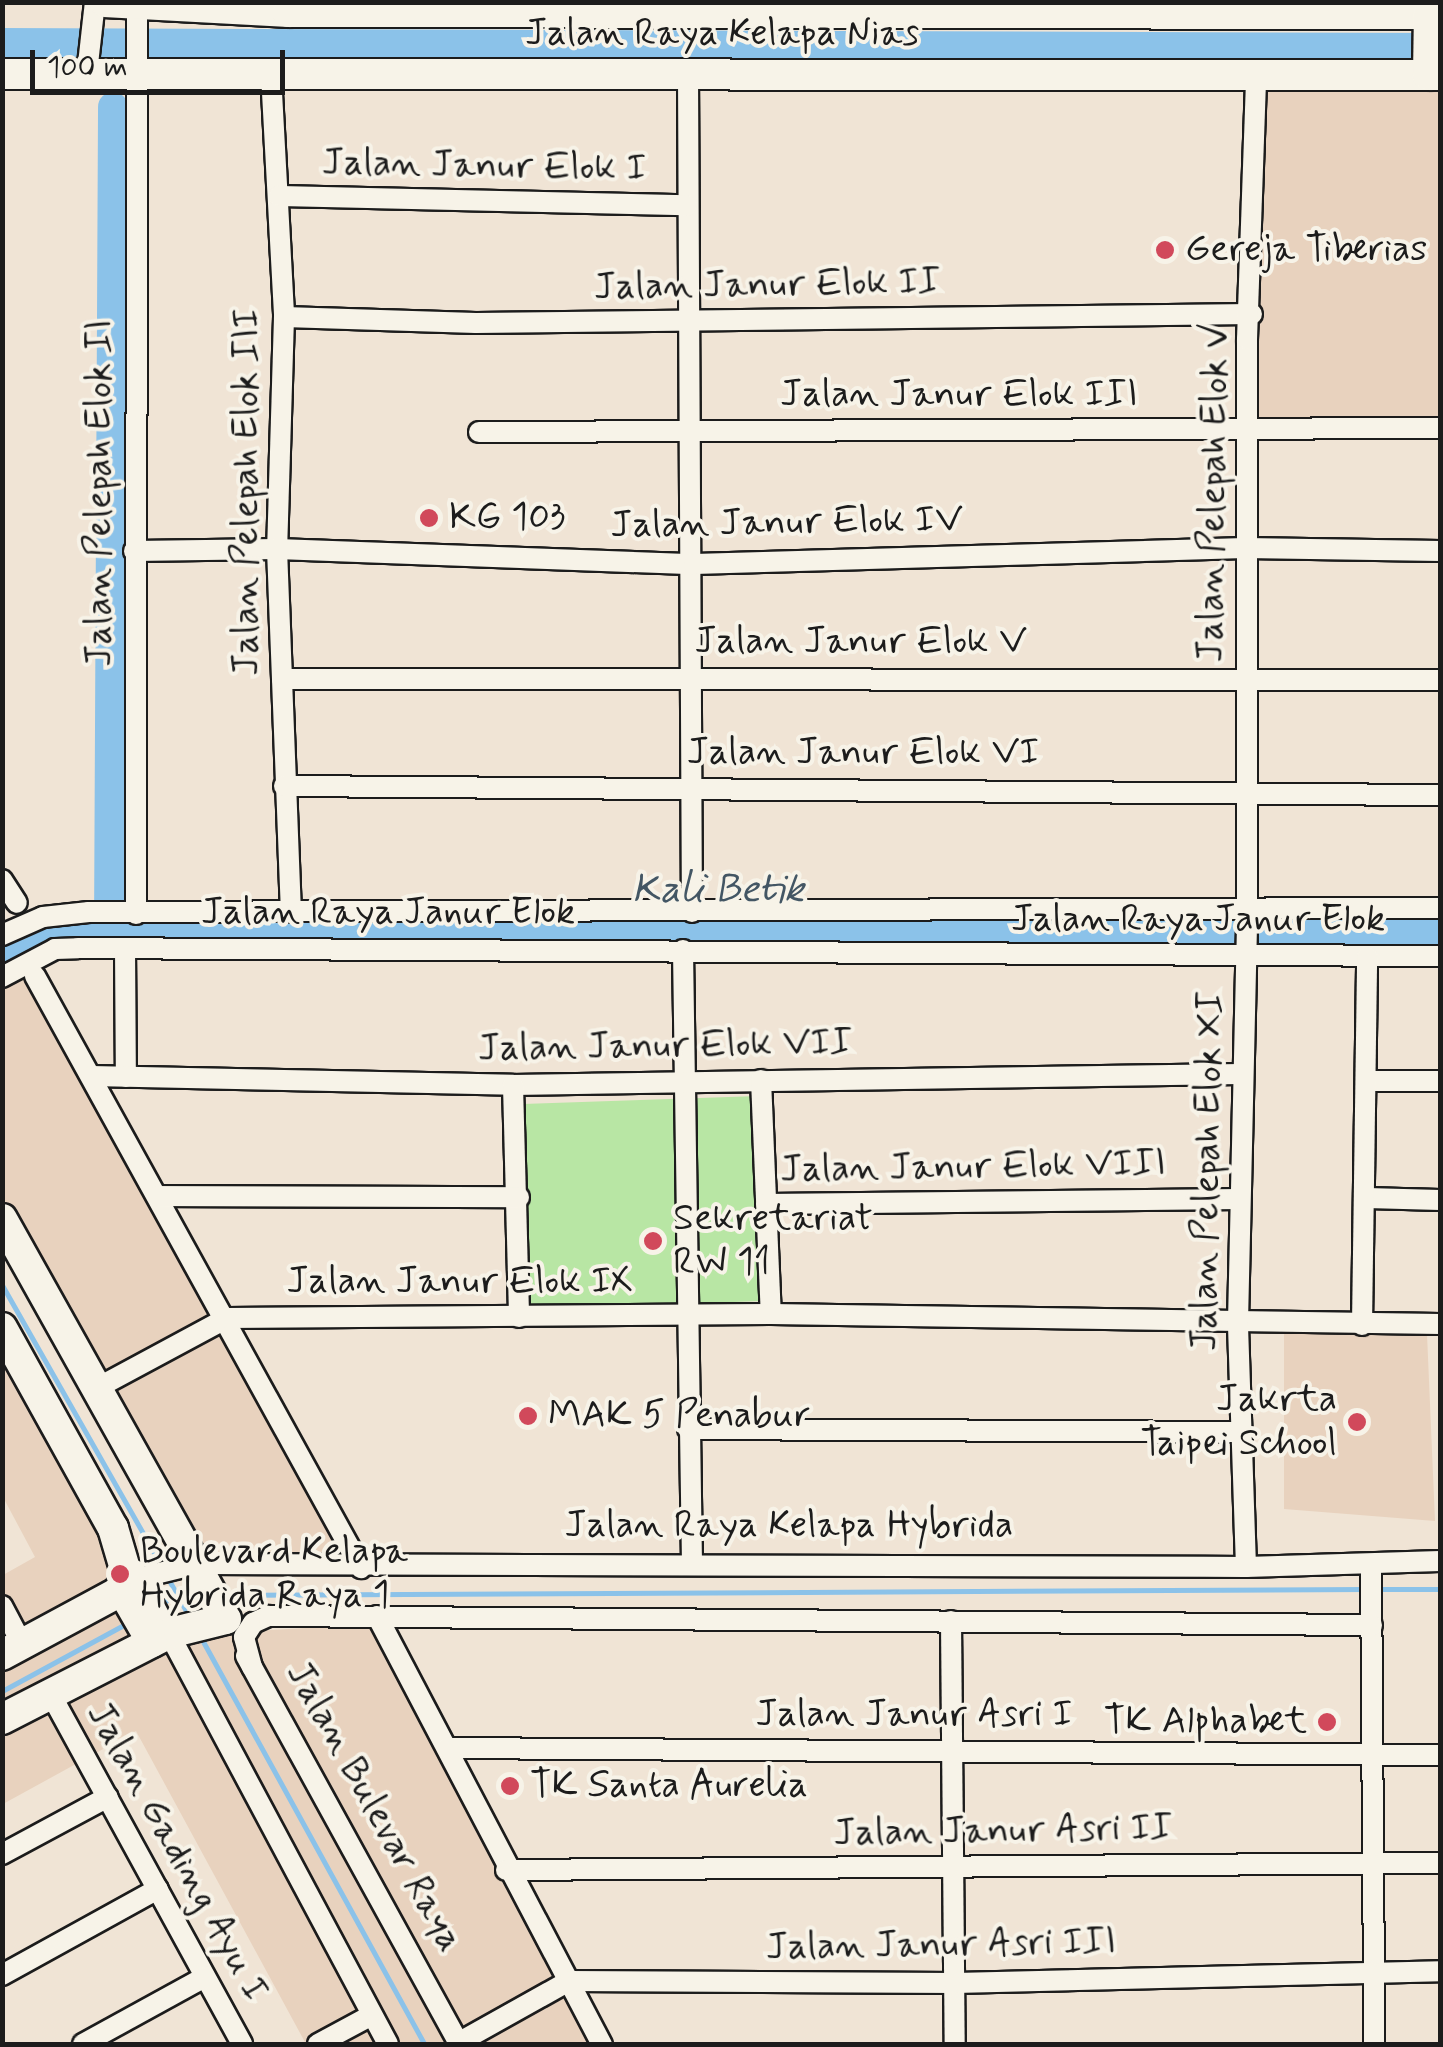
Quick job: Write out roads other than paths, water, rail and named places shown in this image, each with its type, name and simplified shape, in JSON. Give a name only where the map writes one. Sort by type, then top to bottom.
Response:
[{"type":"main road","name":"Jalan Raya Kelapa Nias","points":[[98,7],[1386,8],[1433,17]]},
{"type":"main road","points":[[1432,72],[1433,17]]},
{"type":"main road","name":"Jalan Raya Kelapa Nias","points":[[2,74],[91,70],[271,74],[1256,76],[1432,72]]},
{"type":"main road","points":[[2,1219],[221,1616]]},
{"type":"main road","points":[[2,1328],[13,1370],[113,1528],[128,1572],[150,1609]]},
{"type":"main road","name":"Jalan Raya Kelapa Hybrida","points":[[12,1649],[150,1609],[221,1616]]},
{"type":"main road","name":"Jalan Raya Kelapa Hybrida","points":[[2,1720],[50,1692],[150,1609]]},
{"type":"street","name":"Jalan Pelepah Elok II","points":[[133,914],[135,6]]},
{"type":"street","points":[[91,70],[98,7]]},
{"type":"street","name":"Jalan Pelepah Elok III","points":[[271,74],[284,318],[278,549],[291,912]]},
{"type":"street","points":[[688,74],[694,564],[692,912]]},
{"type":"street","name":"Jalan Pelepah Elok V","points":[[1247,918],[1245,548],[1256,76]]},
{"type":"street","name":"Jalan Janur Elok I","points":[[279,196],[687,205]]},
{"type":"street","name":"Jalan Janur Elok II","points":[[284,318],[690,322],[1252,314]]},
{"type":"street","name":"Jalan Janur Elok III","points":[[479,432],[1440,428]]},
{"type":"street","name":"Jalan Janur Elok IV","points":[[134,551],[278,549],[694,564],[1245,548],[1440,551]]},
{"type":"street","name":"Jalan Janur Elok V","points":[[282,679],[694,675],[1440,680]]},
{"type":"street","name":"Jalan Janur Elok VI","points":[[284,786],[1245,790],[1440,795]]},
{"type":"street","points":[[2,880],[17,902]]},
{"type":"street","name":"Jalan Raya Janur Elok","points":[[2,935],[42,917],[106,914],[692,912],[1247,918],[1440,908]]},
{"type":"street","name":"Jalan Pelepah Elok XI","points":[[1246,1567],[1238,1322],[1247,918]]},
{"type":"street","points":[[125,948],[126,1077]]},
{"type":"street","name":"Jalan Raya Janur Elok","points":[[2,977],[55,949],[1440,956]]},
{"type":"street","points":[[683,950],[687,1080],[684,1317],[692,1564]]},
{"type":"street","points":[[1362,1325],[1367,956]]},
{"type":"street","points":[[34,976],[227,1318],[362,1568]]},
{"type":"street","name":"Jalan Janur Elok VII","points":[[90,1076],[513,1085],[1241,1074]]},
{"type":"street","points":[[762,1080],[771,1314]]},
{"type":"street","points":[[1366,1081],[1440,1081]]},
{"type":"street","points":[[513,1085],[519,1196],[519,1317]]},
{"type":"street","points":[[157,1196],[519,1196]]},
{"type":"street","points":[[1366,1198],[1440,1200]]},
{"type":"street","name":"Jalan Janur Elok VIII","points":[[766,1204],[1240,1199]]},
{"type":"street","name":"Jalan Janur Elok IX","points":[[97,1388],[227,1318],[771,1314],[1440,1324]]},
{"type":"street","points":[[688,1429],[1241,1432]]},
{"type":"street","name":"Jalan Raya Kelapa Hybrida","points":[[150,1609],[195,1568],[692,1564],[1372,1570],[1440,1560]]},
{"type":"street","points":[[1372,1570],[1368,1757],[1374,2044]]},
{"type":"street","points":[[2,1606],[12,1649]]},
{"type":"street","points":[[150,1609],[388,2044]]},
{"type":"street","name":"Jalan Bulevar Raya","points":[[221,1616],[458,2044]]},
{"type":"street","points":[[377,1616],[506,1870],[602,2044]]},
{"type":"street","points":[[252,1667],[244,1638],[258,1619],[1372,1619]]},
{"type":"street","points":[[951,1621],[955,2044]]},
{"type":"street","name":"Jalan Gading Ayu I","points":[[50,1692],[242,2044]]},
{"type":"street","name":"Jalan Janur Asri I","points":[[447,1748],[1440,1755]]},
{"type":"street","points":[[2,1854],[108,1796]]},
{"type":"street","name":"Jalan Janur Asri II","points":[[506,1870],[1440,1862]]},
{"type":"street","points":[[2,1975],[158,1890]]},
{"type":"street","name":"Jalan Janur Asri III","points":[[458,2044],[569,1981],[955,1983],[1440,1971]]},
{"type":"street","points":[[83,2044],[205,1977]]},
{"type":"street","points":[[318,2044],[372,2015]]},
{"type":"waterway","points":[[2,43],[1440,48]]},
{"type":"waterway","points":[[109,932],[113,107]]},
{"type":"waterway","name":"Kali Betik","points":[[2,958],[38,939],[73,931],[1440,929]]},
{"type":"waterway","points":[[2,1285],[161,1565]]},
{"type":"waterway","points":[[166,1575],[190,1618]]},
{"type":"waterway","points":[[226,1595],[1365,1589]]},
{"type":"waterway","points":[[1376,1589],[1440,1589]]},
{"type":"waterway","points":[[158,1605],[177,1595],[200,1595]]},
{"type":"waterway","points":[[2,1691],[127,1623]]},
{"type":"waterway","points":[[200,1636],[424,2044]]},
{"type":"place","name":"Gereja Tiberias","points":[[1165,250]]},
{"type":"place","name":"KG 103","points":[[429,518]]},
{"type":"place","name":"Sekretariat RW 11","points":[[653,1241]]},
{"type":"place","name":"MAK 5 Penabur","points":[[528,1416]]},
{"type":"place","name":"Jakrta Taipei School","points":[[1357,1422]]},
{"type":"place","name":"Boulevard Kelapa Hybrida Raya 1","points":[[120,1574]]},
{"type":"place","name":"TK Alphabet","points":[[1327,1722]]},
{"type":"place","name":"TK Santa Aurelia","points":[[510,1786]]}]
